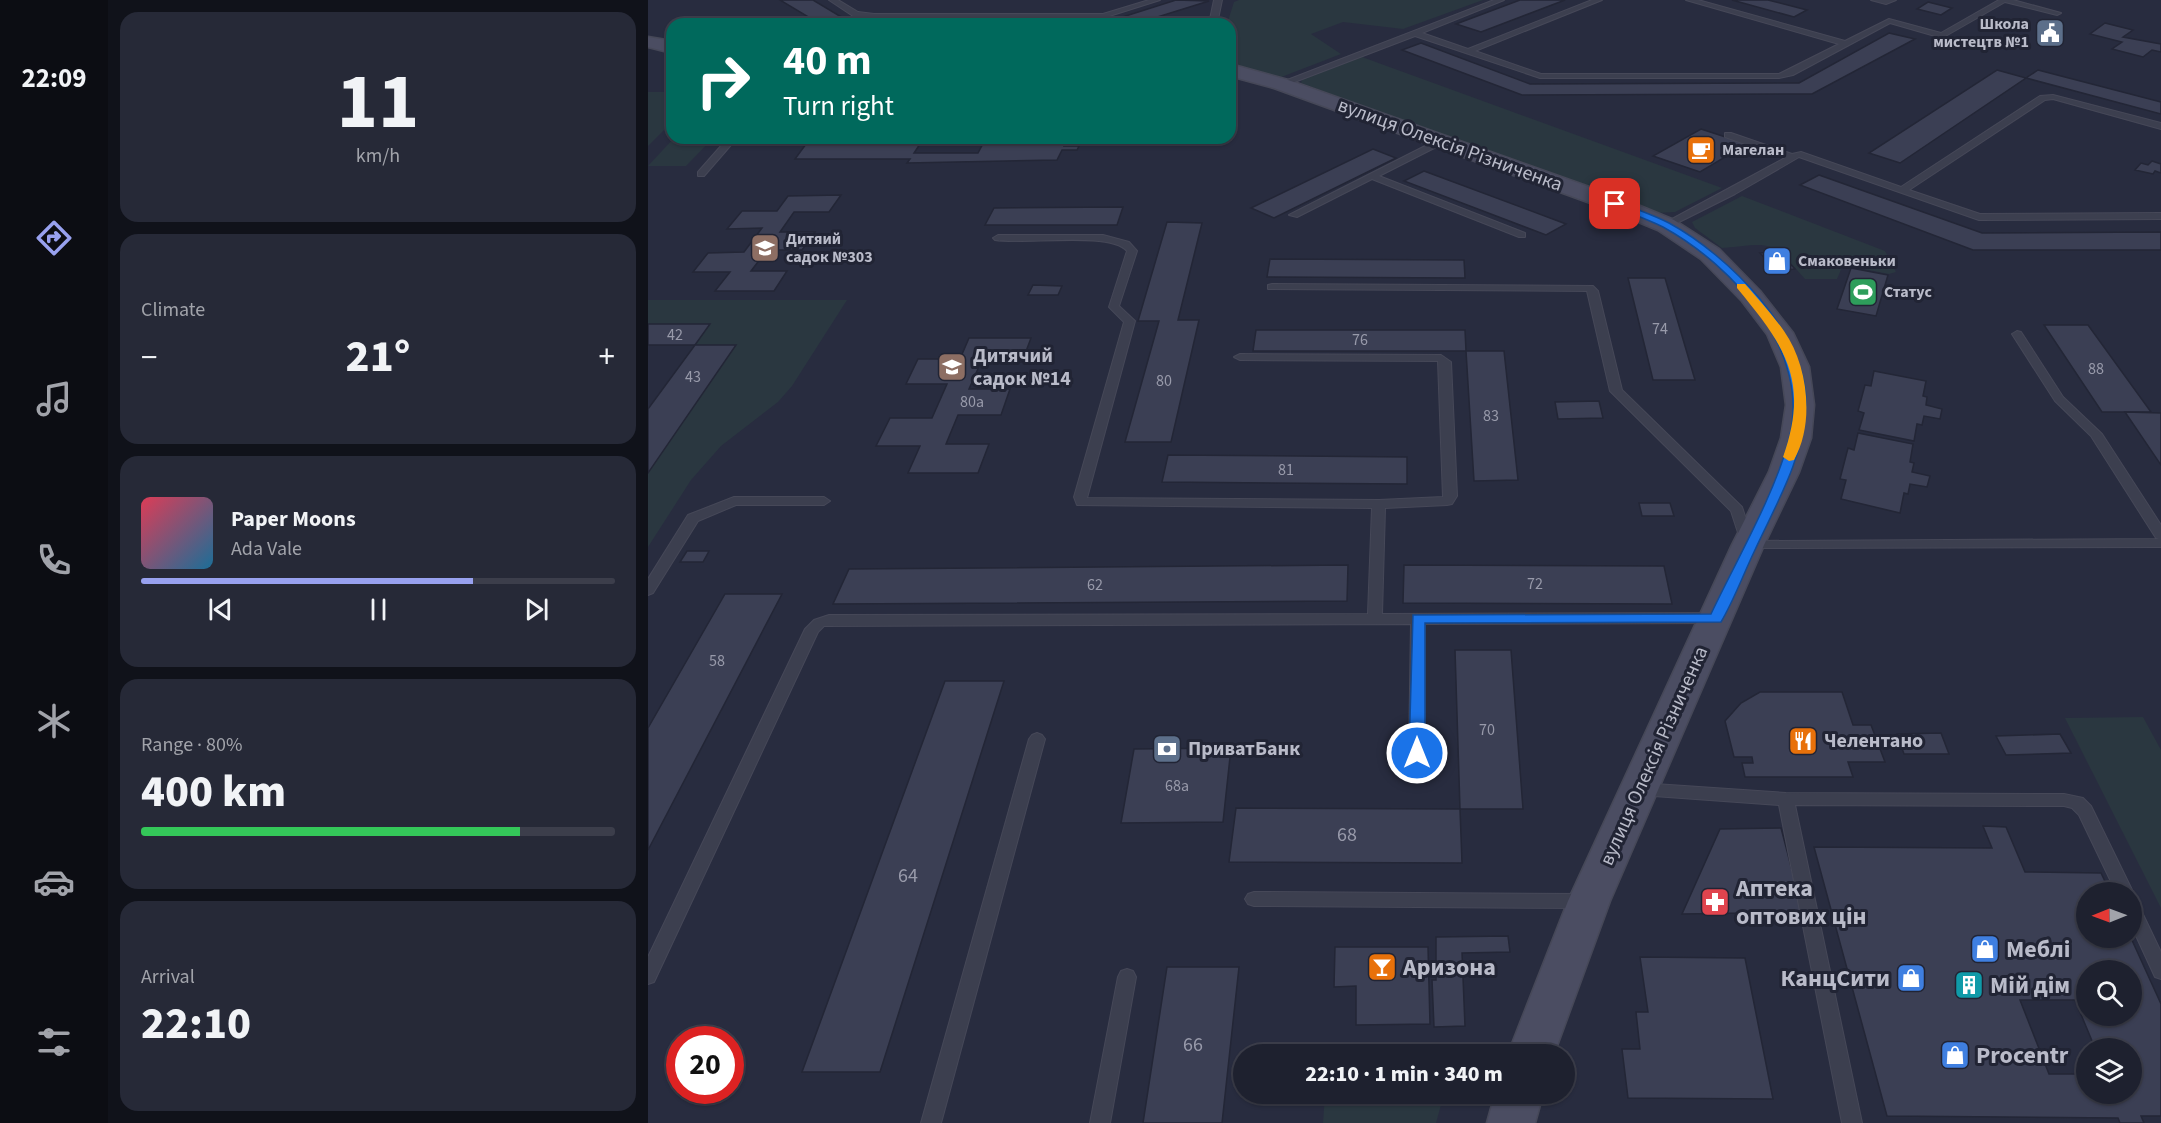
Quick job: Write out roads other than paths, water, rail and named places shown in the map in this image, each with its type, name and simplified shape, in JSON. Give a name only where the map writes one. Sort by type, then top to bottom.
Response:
[{"type":"street","points":[[648,42],[666,46]]},
{"type":"street","name":"вулиця Олексія Різниченка","points":[[1236,72],[1281,84],[1441,141],[1666,225],[1710,254],[1751,296],[1780,333],[1795,367],[1800,405],[1796,438],[1784,472],[1749,544],[1589,901],[1535,1044]]},
{"type":"street","points":[[1511,1123],[1516,1104]]},
{"type":"lane","points":[[832,0],[856,14],[882,18]]},
{"type":"lane","points":[[960,18],[1103,16],[1155,0]]},
{"type":"lane","points":[[1215,18],[1220,2],[1218,0]]},
{"type":"lane","points":[[1281,84],[1500,0]]},
{"type":"lane","points":[[1469,51],[1598,0]]},
{"type":"lane","points":[[1690,0],[1846,44]]},
{"type":"lane","points":[[1875,0],[1892,0]]},
{"type":"lane","points":[[1415,33],[1533,75],[1548,77],[1779,76],[1790,73],[1889,21],[1942,36],[2004,0],[2057,13]]},
{"type":"lane","points":[[1902,190],[2043,98],[2053,97],[2161,126]]},
{"type":"lane","points":[[1728,135],[1792,157]]},
{"type":"lane","points":[[1294,215],[1441,141]]},
{"type":"lane","points":[[700,174],[728,144]]},
{"type":"lane","points":[[1666,225],[1732,192],[1798,154],[1985,218],[2161,216]]},
{"type":"lane","points":[[1372,176],[1522,235]]},
{"type":"lane","points":[[998,238],[1102,238],[1126,244],[1132,251],[1114,307],[1130,321],[1080,497],[1082,502],[1379,504],[1447,501],[1450,496],[1444,362],[1441,358],[1240,357]]},
{"type":"lane","points":[[1272,287],[1589,288],[1593,291],[1616,391],[1737,510],[1749,544],[2161,543]]},
{"type":"lane","points":[[2017,334],[2059,399],[2096,434],[2161,535]]},
{"type":"lane","points":[[648,590],[693,518],[734,501],[824,501]]},
{"type":"lane","points":[[1376,618],[1379,504]]},
{"type":"lane","points":[[1417,753],[1418,618]]},
{"type":"lane","points":[[648,976],[812,629],[819,623],[830,620],[1716,618]]},
{"type":"lane","points":[[931,1123],[1036,739]]},
{"type":"lane","points":[[1640,789],[1786,799],[2064,800],[2077,803],[2085,811],[2119,882]]},
{"type":"lane","points":[[1786,799],[1852,1123]]},
{"type":"lane","points":[[1254,899],[1589,901]]},
{"type":"lane","points":[[2142,930],[2161,971]]},
{"type":"lane","points":[[1100,1123],[1127,977]]},
{"type":"place","name":"Школа мистецтв №1","points":[[2050,33]]},
{"type":"place","name":"Магелан","points":[[1701,150]]},
{"type":"place","name":"Дитяий садок №303","points":[[765,248]]},
{"type":"place","name":"Смаковеньки","points":[[1777,261]]},
{"type":"place","name":"Статус","points":[[1863,292]]},
{"type":"place","name":"Дитячий садок №14","points":[[952,367]]},
{"type":"place","name":"Челентано","points":[[1803,741]]},
{"type":"place","name":"ПриватБанк","points":[[1167,749]]},
{"type":"place","name":"Аптека оптових цін","points":[[1715,902]]},
{"type":"place","name":"Меблі","points":[[1985,949]]},
{"type":"place","name":"Аризона","points":[[1382,967]]},
{"type":"place","name":"КанцСити","points":[[1911,978]]},
{"type":"place","name":"Мій дім","points":[[1969,985]]},
{"type":"place","name":"Procentr","points":[[1955,1055]]}]
